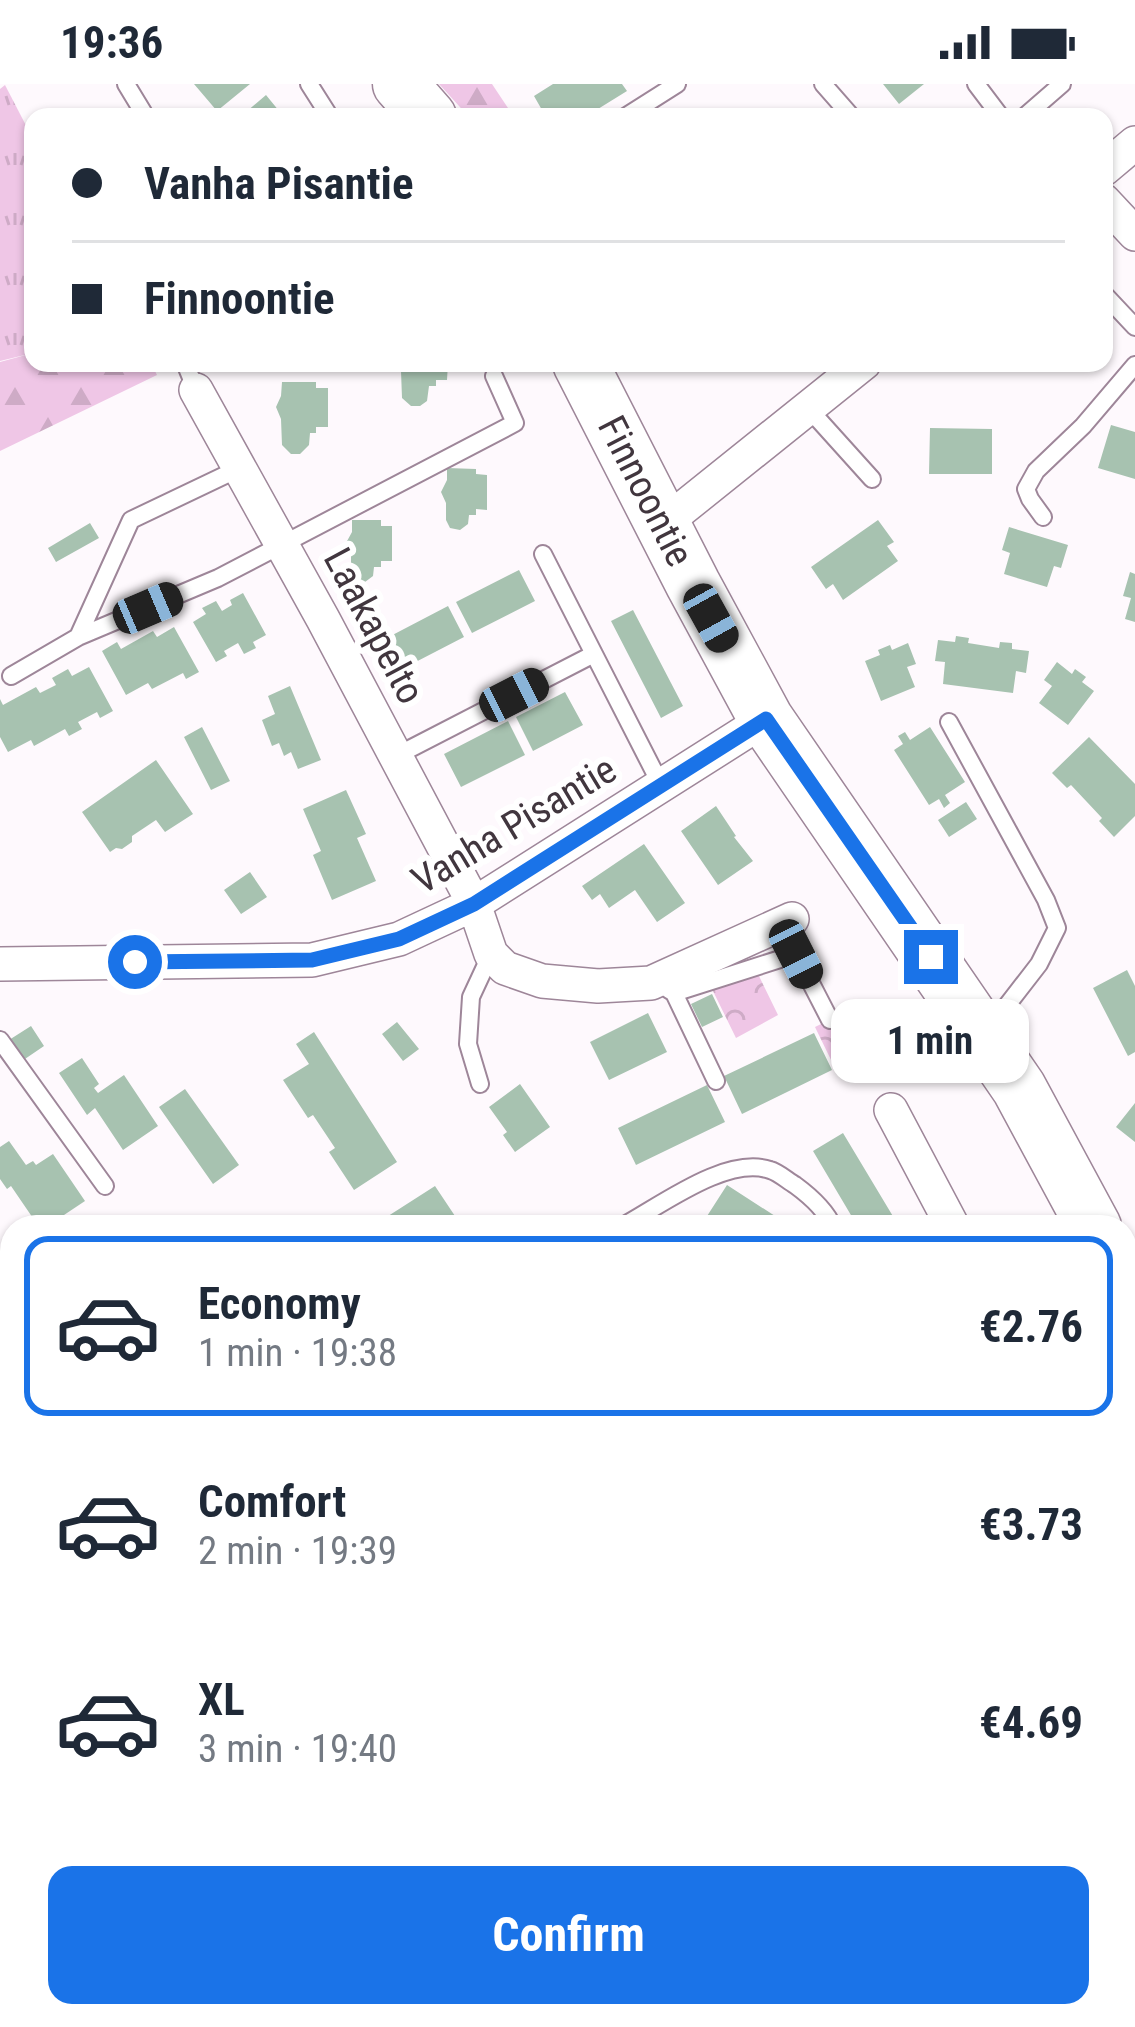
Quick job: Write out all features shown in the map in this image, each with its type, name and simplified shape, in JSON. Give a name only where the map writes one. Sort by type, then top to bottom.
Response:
[{"type":"main road","points":[[400,84],[421,108]]},
{"type":"main road","name":"Finnoontie","points":[[585,372],[766,719],[1018,1088],[1087,1215]]},
{"type":"street","points":[[1113,211],[1135,235]]},
{"type":"street","points":[[662,525],[853,372]]},
{"type":"street","name":"Laakapelto","points":[[191,377],[474,904],[491,954]]},
{"type":"street","name":"Vanha Pisantie","points":[[0,964],[312,960],[399,939],[474,904],[766,719]]},
{"type":"street","points":[[491,954],[505,968],[542,981],[663,988],[792,919]]},
{"type":"street","points":[[891,1110],[947,1215]]},
{"type":"lane","points":[[639,108],[677,84]]},
{"type":"lane","points":[[823,84],[844,108]]},
{"type":"lane","points":[[976,84],[994,108]]},
{"type":"lane","points":[[1034,108],[1062,84]]},
{"type":"lane","points":[[1113,304],[1135,327]]},
{"type":"lane","points":[[1043,518],[1026,489],[1036,471],[1083,426],[1135,365]]},
{"type":"lane","points":[[11,676],[77,637],[218,578],[515,423],[494,376]]},
{"type":"lane","points":[[808,408],[872,479]]},
{"type":"lane","points":[[77,637],[131,520],[240,468]]},
{"type":"lane","points":[[543,554],[662,785]]},
{"type":"lane","points":[[396,756],[594,654]]},
{"type":"lane","points":[[950,722],[1057,928],[1039,964],[984,1036]]},
{"type":"lane","points":[[480,1084],[468,1044],[470,997],[491,954]]},
{"type":"lane","points":[[716,1081],[663,988],[796,954],[830,1020]]},
{"type":"lane","points":[[0,1040],[105,1186]]},
{"type":"lane","points":[[643,1215],[717,1174],[742,1167],[771,1170],[828,1215]]},
{"type":"green space","points":[[439,84],[492,84],[508,108],[461,108]]},
{"type":"green space","points":[[5,85],[24,122],[24,355],[0,361],[0,89]]},
{"type":"green space","points":[[24,355],[24,372],[157,375],[0,451],[0,362]]},
{"type":"green space","points":[[758,974],[778,1015],[736,1038],[712,989]]},
{"type":"green space","points":[[863,1003],[885,1047],[849,1064],[845,1058],[833,1064],[815,1027]]},
{"type":"building","points":[[194,84],[250,84],[221,108],[214,108]]},
{"type":"building","points":[[553,84],[622,84],[627,91],[600,108],[541,108],[534,96]]},
{"type":"building","points":[[883,84],[924,84],[899,104]]},
{"type":"building","points":[[266,95],[277,108],[251,108]]},
{"type":"building","points":[[401,372],[447,372],[447,380],[429,386],[427,401],[420,406],[411,406],[402,398]]},
{"type":"building","points":[[282,382],[316,382],[316,388],[328,388],[328,427],[316,427],[300,454],[291,454],[282,445],[276,407]]},
{"type":"building","points":[[1111,425],[1135,432],[1135,479],[1098,468]]},
{"type":"building","points":[[930,428],[992,429],[992,474],[929,474]]},
{"type":"building","points":[[447,468],[476,469],[476,474],[487,475],[487,510],[476,509],[476,515],[469,515],[468,524],[460,530],[450,528],[446,520],[441,492]]},
{"type":"building","points":[[352,520],[381,520],[381,526],[392,526],[392,561],[381,561],[381,567],[374,567],[373,576],[365,582],[356,580],[351,572],[346,543]]},
{"type":"building","points":[[878,520],[894,542],[887,546],[898,561],[843,600],[833,584],[826,589],[811,567]]},
{"type":"building","points":[[90,523],[99,538],[56,562],[48,548]]},
{"type":"building","points":[[1009,527],[1068,545],[1061,568],[1054,566],[1047,587],[1004,574],[1010,553],[1002,550]]},
{"type":"building","points":[[519,570],[535,601],[472,633],[456,602]]},
{"type":"building","points":[[1130,572],[1135,574],[1135,622],[1125,619],[1131,598],[1123,596]]},
{"type":"building","points":[[243,593],[266,635],[253,642],[256,648],[244,654],[238,643],[216,662],[193,622],[206,614],[202,608],[216,601],[222,611]]},
{"type":"building","points":[[448,606],[464,637],[406,667],[402,659],[391,664],[381,641]]},
{"type":"building","points":[[633,610],[683,706],[661,718],[611,621]]},
{"type":"building","points":[[174,627],[199,672],[186,679],[183,673],[152,689],[148,683],[126,695],[102,651],[117,642],[121,649],[153,631],[157,637]]},
{"type":"building","points":[[956,636],[969,638],[968,643],[999,648],[1000,642],[1012,643],[1012,649],[1029,651],[1026,673],[1016,671],[1013,693],[943,684],[945,662],[935,661],[938,640],[955,642]]},
{"type":"building","points":[[908,643],[916,664],[907,667],[915,687],[881,701],[865,661],[880,655],[878,650]]},
{"type":"building","points":[[1057,662],[1072,674],[1075,669],[1086,677],[1082,682],[1094,691],[1068,725],[1039,703],[1052,686],[1044,680]]},
{"type":"building","points":[[89,667],[113,711],[100,718],[97,712],[78,722],[82,729],[69,736],[65,729],[34,746],[31,740],[8,752],[0,737],[0,699],[3,705],[36,687],[40,693],[56,685],[52,678],[68,669],[72,676]]},
{"type":"building","points":[[290,686],[321,760],[298,769],[291,752],[284,756],[279,743],[272,746],[262,720],[275,714],[268,696]]},
{"type":"building","points":[[565,692],[583,725],[533,751],[516,717]]},
{"type":"building","points":[[508,721],[525,755],[461,787],[444,754]]},
{"type":"building","points":[[202,727],[230,781],[211,790],[184,737]]},
{"type":"building","points":[[930,727],[965,782],[945,795],[950,803],[944,808],[939,799],[929,805],[894,750],[903,744],[898,736],[905,732],[910,740]]},
{"type":"building","points":[[1089,737],[1135,784],[1135,816],[1114,837],[1071,785],[1067,788],[1052,773]]},
{"type":"building","points":[[156,760],[193,814],[165,832],[156,820],[122,849],[110,852],[82,812]]},
{"type":"building","points":[[346,790],[366,834],[357,838],[376,881],[332,900],[313,855],[321,851],[303,809]]},
{"type":"building","points":[[966,802],[977,819],[949,837],[938,820]]},
{"type":"building","points":[[716,806],[753,861],[718,885],[681,831]]},
{"type":"building","points":[[644,844],[685,903],[657,922],[635,890],[609,908],[600,894],[592,900],[582,886]]},
{"type":"building","points":[[250,872],[267,897],[241,914],[224,890]]},
{"type":"building","points":[[1127,970],[1135,986],[1135,1052],[1128,1056],[1093,988]]},
{"type":"building","points":[[712,994],[723,1017],[702,1027],[691,1004]]},
{"type":"building","points":[[648,1013],[667,1052],[609,1080],[590,1042]]},
{"type":"building","points":[[397,1022],[419,1049],[403,1061],[382,1034]]},
{"type":"building","points":[[31,1026],[44,1046],[22,1061],[9,1040]]},
{"type":"building","points":[[314,1032],[397,1162],[354,1190],[329,1152],[335,1148],[283,1080],[309,1064],[296,1044]]},
{"type":"building","points":[[814,1033],[832,1070],[742,1114],[724,1076]]},
{"type":"building","points":[[82,1058],[99,1084],[94,1088],[98,1093],[124,1075],[158,1126],[123,1150],[95,1108],[87,1115],[59,1073]]},
{"type":"building","points":[[520,1084],[550,1127],[515,1152],[489,1107]]},
{"type":"building","points":[[707,1085],[725,1122],[636,1165],[618,1128]]},
{"type":"building","points":[[185,1089],[239,1165],[213,1184],[159,1107]]},
{"type":"building","points":[[1135,1103],[1135,1142],[1116,1127]]},
{"type":"building","points":[[843,1133],[892,1215],[851,1215],[813,1151]]},
{"type":"building","points":[[9,1141],[26,1165],[33,1161],[36,1165],[53,1154],[85,1201],[64,1215],[31,1215],[11,1186],[7,1189],[0,1179],[0,1147]]},
{"type":"building","points":[[727,1185],[773,1215],[708,1215]]},
{"type":"building","points":[[435,1186],[454,1215],[390,1215]]},
{"type":"route","points":[[135,962],[312,960],[399,939],[474,904],[766,719],[931,957]]}]
